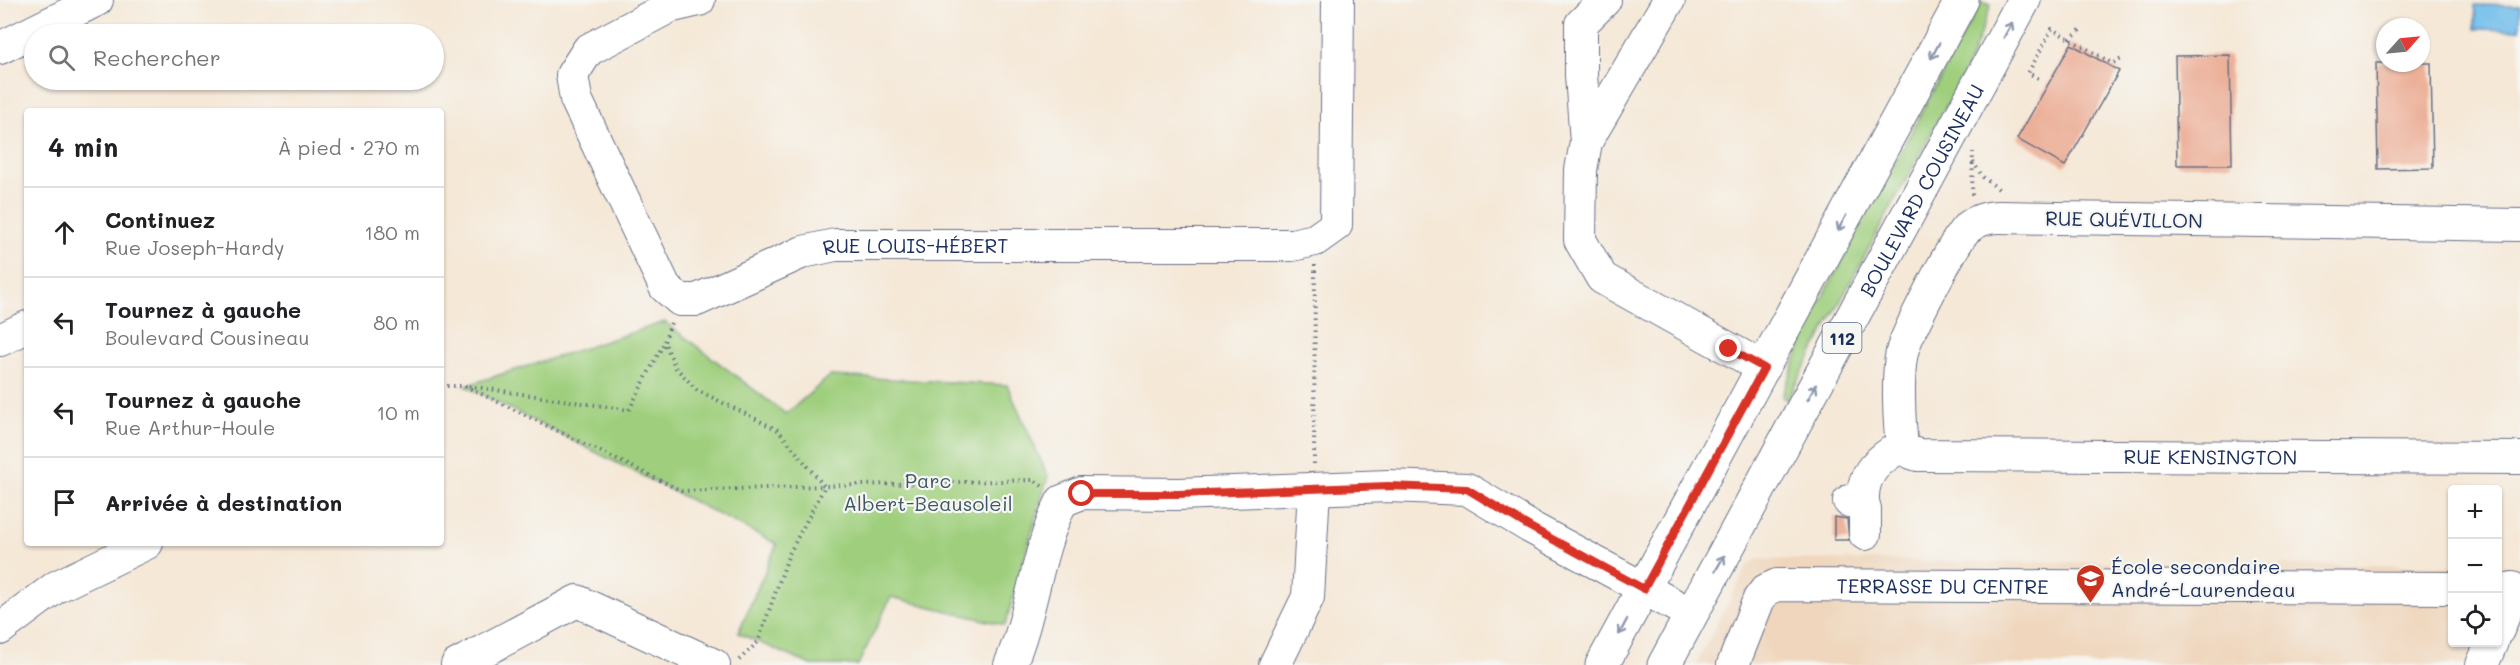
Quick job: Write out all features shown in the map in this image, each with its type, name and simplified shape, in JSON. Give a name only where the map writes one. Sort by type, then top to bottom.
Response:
[{"type":"main road","points":[[1602,665],[1962,0]]},
{"type":"main road","name":"BOULEVARD COUSINEAU","points":[[1664,665],[2025,0]]},
{"type":"street","points":[[48,24],[97,0]]},
{"type":"street","points":[[680,300],[665,288],[576,99],[572,75],[588,50],[669,7],[699,0]]},
{"type":"street","points":[[1315,240],[1336,225],[1338,0]]},
{"type":"street","points":[[1605,0],[1581,24],[1581,75],[1586,142],[1581,170],[1580,240],[1602,278],[1764,368]]},
{"type":"street","points":[[1586,142],[1660,3]]},
{"type":"street","points":[[0,48],[24,36]]},
{"type":"street","name":"RUE QUÉVILLON","points":[[1903,446],[1900,370],[1904,343],[1960,236],[1971,225],[1985,218],[2520,225]]},
{"type":"street","name":"RUE LOUIS-HÉBERT","points":[[680,300],[697,300],[803,252],[835,244],[1292,245],[1315,240]]},
{"type":"street","points":[[0,340],[24,328]]},
{"type":"street","points":[[1865,534],[1865,509],[1856,501],[1864,482],[1878,462],[1903,446]]},
{"type":"street","name":"RUE KENSINGTON","points":[[1903,446],[1914,454],[1925,455],[2520,458]]},
{"type":"street","points":[[1010,665],[1038,575],[1051,523],[1062,501],[1082,494],[1178,494],[1388,486],[1467,489],[1530,527],[1690,614]]},
{"type":"street","points":[[1275,665],[1308,597],[1314,489]]},
{"type":"street","points":[[0,629],[56,587],[141,546]]},
{"type":"street","name":"TERRASSE DU CENTRE","points":[[1733,665],[1759,599],[1766,591],[1783,585],[2448,588]]},
{"type":"street","points":[[2502,620],[2509,603],[2510,588]]},
{"type":"street","points":[[458,665],[577,601],[714,665]]},
{"type":"street","points":[[2482,665],[2490,647]]},
{"type":"path","points":[[2038,78],[2028,73],[2052,29],[2112,63],[2122,58]]},
{"type":"path","points":[[2070,39],[2080,30]]},
{"type":"path","points":[[2035,42],[2042,46]]},
{"type":"path","points":[[1971,199],[1974,148]]},
{"type":"path","points":[[1973,162],[1983,177],[2006,195]]},
{"type":"path","points":[[1314,489],[1315,240]]},
{"type":"path","points":[[444,387],[465,386],[630,410],[664,342],[680,300]]},
{"type":"path","points":[[664,342],[676,368],[697,390],[778,430],[825,486]]},
{"type":"path","points":[[465,386],[682,491],[1034,480],[1062,501]]},
{"type":"path","points":[[735,665],[758,642],[789,554],[825,486]]},
{"type":"shaded area","name":"École secondaire André-Laurendeau","points":[[1758,559],[2448,566],[2448,647],[2479,647],[2472,665],[1695,665],[1748,565]]},
{"type":"green space","points":[[1981,2],[1991,5],[1969,63],[1787,400],[1782,397],[1802,342],[1820,302]]},
{"type":"green space","name":"Parc Albert-Beausoleil","points":[[665,322],[786,414],[830,376],[1007,385],[1048,476],[1005,625],[891,597],[858,665],[811,665],[738,633],[777,544],[465,386]]},
{"type":"water","points":[[2475,5],[2520,6],[2520,30],[2475,29]]},
{"type":"building","points":[[2071,44],[2119,71],[2065,166],[2017,139]]},
{"type":"building","points":[[2230,55],[2232,165],[2177,165],[2175,56]]},
{"type":"building","points":[[2431,63],[2433,168],[2378,169],[2376,72],[2430,72]]},
{"type":"building","points":[[1834,517],[1847,519],[1849,540],[1834,540]]},
{"type":"place","name":"École secondaire André-Laurendeau","points":[[2090,604]]},
{"type":"route","points":[[1082,494],[1178,494],[1388,486],[1467,489],[1530,527],[1644,589],[1764,368],[1729,349]]}]
